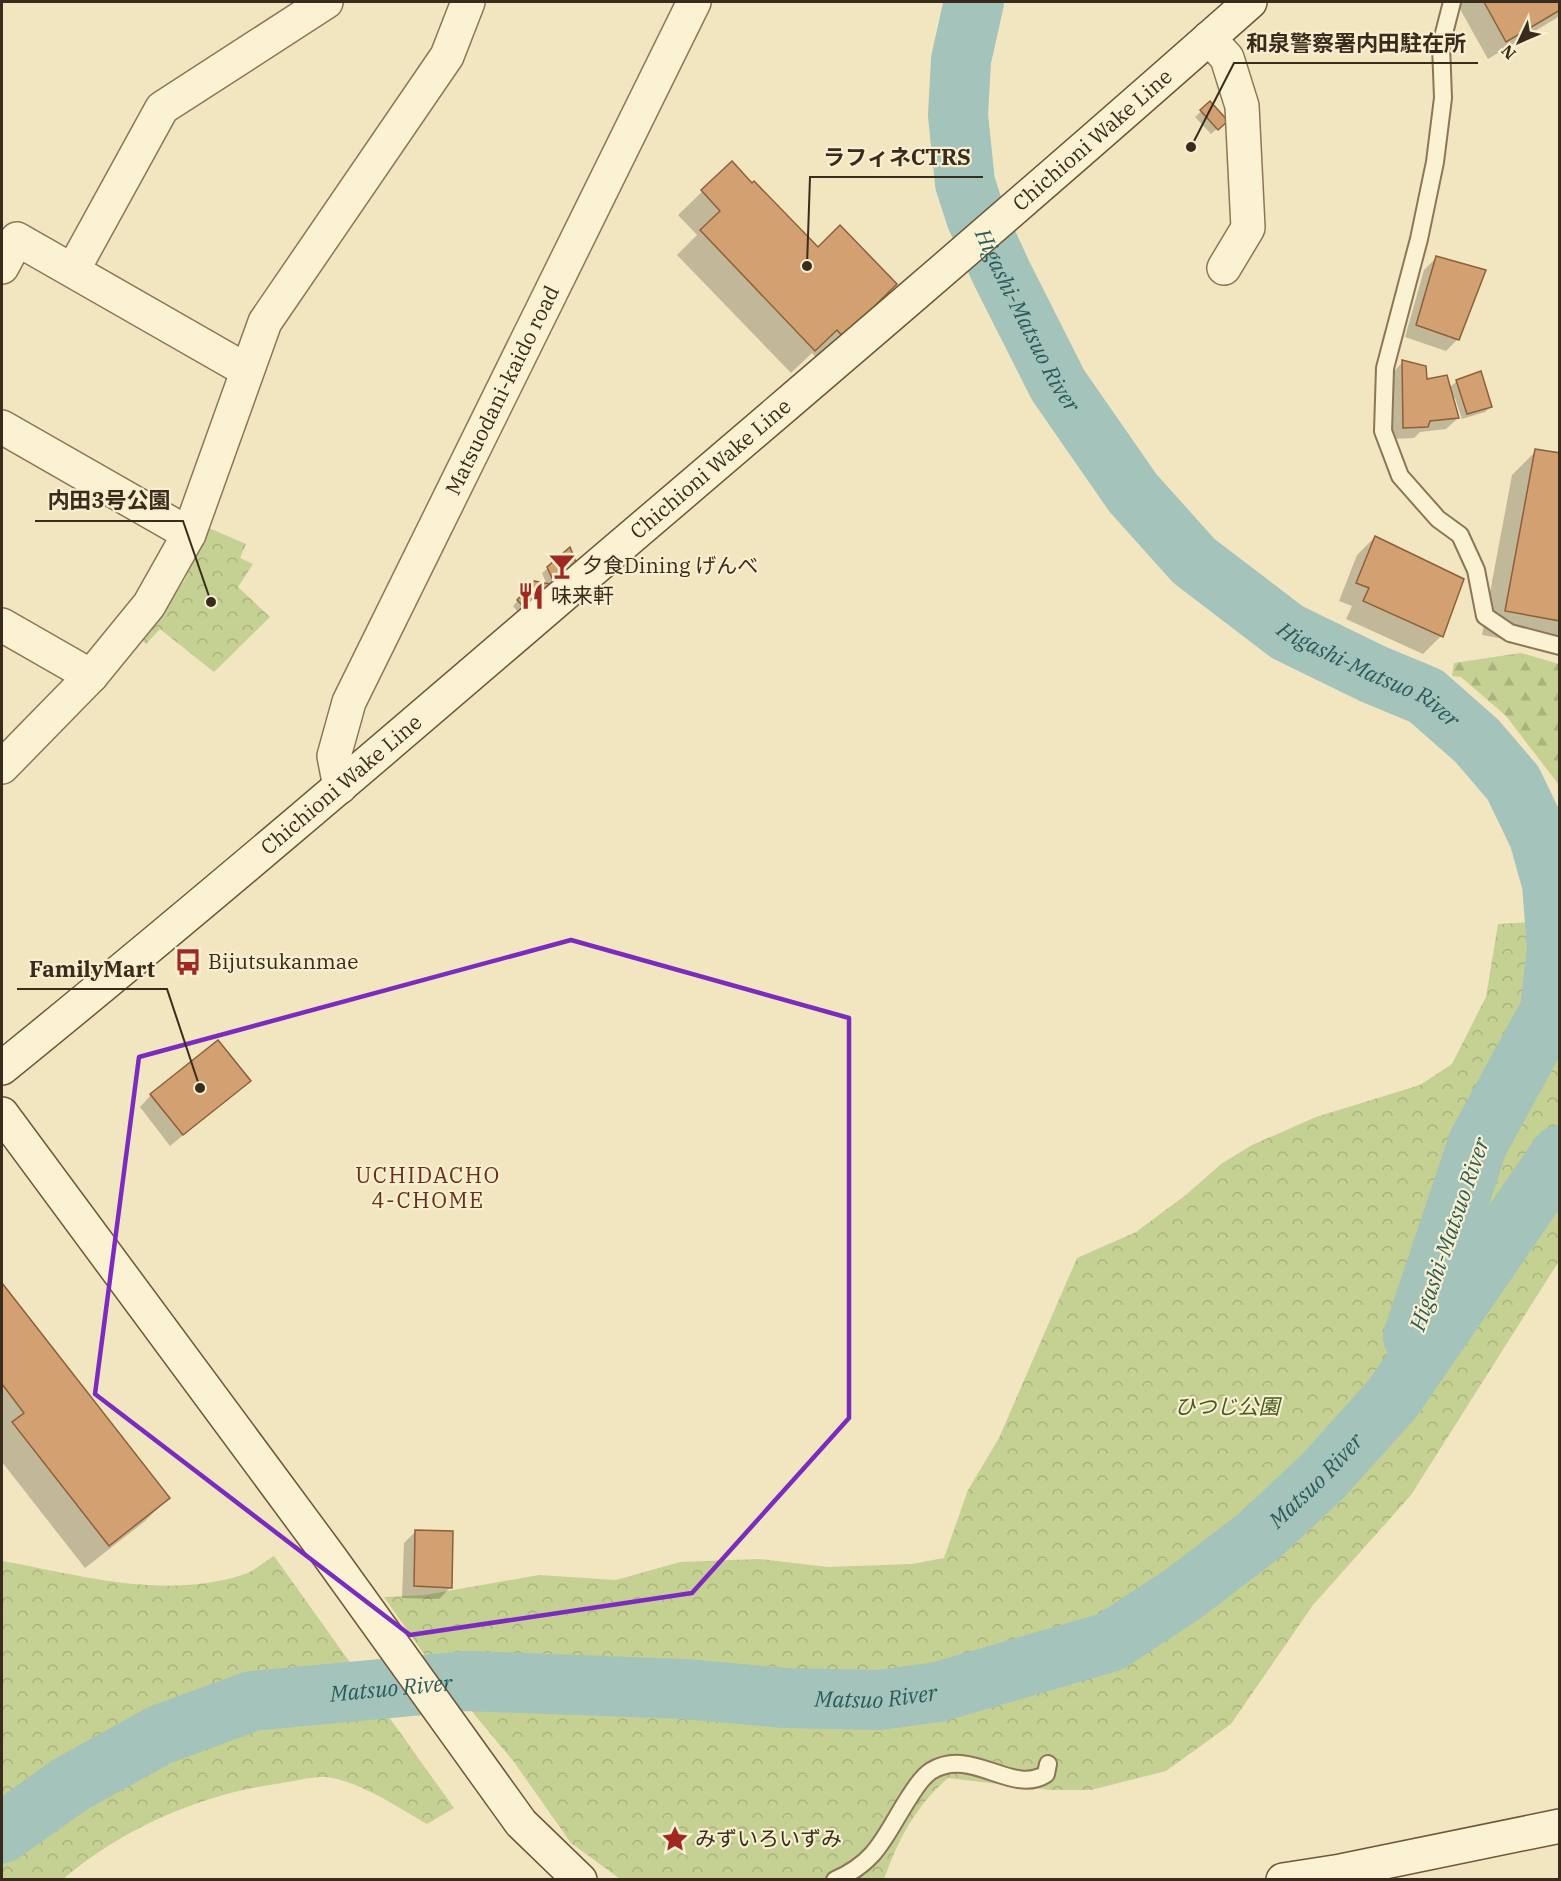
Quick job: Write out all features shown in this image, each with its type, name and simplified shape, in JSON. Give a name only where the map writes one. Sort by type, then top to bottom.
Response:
[{"type":"street","points":[[74,270],[162,108],[326,2]]},
{"type":"street","points":[[2,767],[91,676],[149,605],[189,534],[246,370],[266,322],[447,56],[468,2]]},
{"type":"street","name":"Matsuodani-kaido road","points":[[340,787],[334,756],[349,702],[694,2]]},
{"type":"street","name":"Chichioni Wake Line","points":[[2,1068],[174,928],[340,787],[1006,217],[1250,2]]},
{"type":"street","points":[[1209,38],[1227,58],[1242,106],[1248,228],[1224,268]]},
{"type":"street","points":[[2,267],[17,239],[246,370]]},
{"type":"street","points":[[2,427],[189,534]]},
{"type":"street","points":[[2,625],[91,676]]},
{"type":"street","points":[[2,1114],[521,1823],[580,1880]]},
{"type":"street","points":[[1283,1880],[1341,1875],[1560,1826]]},
{"type":"lane","points":[[1452,2],[1441,45],[1443,98],[1435,162],[1419,239],[1385,368],[1383,431],[1401,476],[1438,519],[1460,535],[1476,570],[1485,616],[1510,633],[1560,646]]},
{"type":"lane","points":[[835,1880],[856,1871],[878,1851],[914,1790],[930,1772],[947,1765],[968,1764],[1022,1781],[1038,1779],[1046,1774],[1048,1764]]},
{"type":"highlighted area","points":[[571,940],[849,1018],[849,1418],[692,1593],[410,1635],[95,1394],[139,1057]]},
{"type":"green space","points":[[209,528],[246,544],[240,558],[253,564],[238,587],[270,617],[214,672],[160,629],[146,644],[141,639],[184,581]]},
{"type":"green space","points":[[1521,653],[1559,664],[1559,785],[1506,716],[1461,677],[1452,676],[1454,663]]},
{"type":"green space","name":"ひつじ公園","points":[[1559,921],[1559,1261],[1411,1495],[1313,1605],[1231,1724],[1166,1771],[1091,1790],[1051,1790],[948,1778],[926,1800],[909,1824],[884,1879],[620,1879],[571,1843],[514,1762],[424,1654],[384,1597],[425,1595],[539,1575],[616,1580],[680,1562],[759,1559],[828,1567],[912,1564],[944,1558],[968,1490],[999,1438],[1077,1258],[1136,1232],[1187,1194],[1221,1164],[1252,1145],[1316,1117],[1420,1085],[1452,1064],[1486,997],[1498,924]]},
{"type":"green space","points":[[274,1556],[454,1808],[427,1824],[363,1788],[336,1779],[307,1778],[252,1788],[193,1804],[138,1829],[112,1844],[63,1879],[2,1879],[2,1561],[122,1583],[182,1585],[212,1582],[242,1575]]},
{"type":"building","points":[[1484,2],[1560,2],[1560,10],[1506,42]]},
{"type":"building","points":[[1210,101],[1228,121],[1218,130],[1200,110]]},
{"type":"building","points":[[732,161],[818,247],[840,225],[897,284],[843,337],[837,330],[815,351],[700,230],[720,211],[701,190]]},
{"type":"building","points":[[1436,256],[1486,270],[1459,340],[1416,325]]},
{"type":"building","points":[[1402,360],[1426,366],[1427,379],[1447,375],[1459,418],[1430,421],[1428,427],[1403,428]]},
{"type":"building","points":[[1481,371],[1492,407],[1467,414],[1456,380]]},
{"type":"building","points":[[1535,449],[1560,453],[1560,621],[1505,611]]},
{"type":"building","points":[[1375,536],[1464,579],[1443,637],[1363,601],[1369,588],[1356,583]]},
{"type":"building","name":"夕食Dining げんべ","points":[[570,547],[577,565],[555,585],[547,567]]},
{"type":"building","name":"味来軒","points":[[534,581],[555,585],[525,608],[517,600]]},
{"type":"building","points":[[218,1040],[251,1081],[183,1135],[150,1094]]},
{"type":"building","points":[[2,1283],[170,1498],[109,1546],[12,1422],[24,1413],[2,1384]]},
{"type":"building","points":[[415,1530],[453,1531],[452,1588],[414,1586]]},
{"type":"waterway","name":"Higashi-Matsuo River","points":[[974,2],[961,60],[958,115],[965,183],[976,217],[1002,274],[1058,385],[1133,493],[1194,561],[1287,632],[1373,674],[1426,696],[1477,741],[1513,783],[1539,837],[1552,884],[1557,948],[1550,1011],[1478,1143],[1413,1337]]},
{"type":"waterway","name":"Matsuo River","points":[[2,1833],[71,1784],[160,1735],[252,1701],[466,1681],[684,1689],[785,1698],[879,1700],[938,1692],[1110,1642],[1183,1594],[1259,1536],[1323,1476],[1393,1398],[1560,1155]]},
{"type":"place","name":"和泉警察署内田駐在所","points":[[1191,147]]},
{"type":"place","name":"ラフィネCTRS","points":[[807,266]]},
{"type":"place","name":"夕食Dining げんべ","points":[[562,566]]},
{"type":"place","name":"味来軒","points":[[531,596]]},
{"type":"place","name":"内田3号公園","points":[[211,602]]},
{"type":"place","name":"Bijutsukanmae","points":[[188,962]]},
{"type":"place","name":"FamilyMart","points":[[200,1088]]},
{"type":"place","name":"みずいろいずみ","points":[[675,1839]]},
{"type":"district","name":"UCHIDACHO 4-CHOME","points":[[428,1188]]}]
